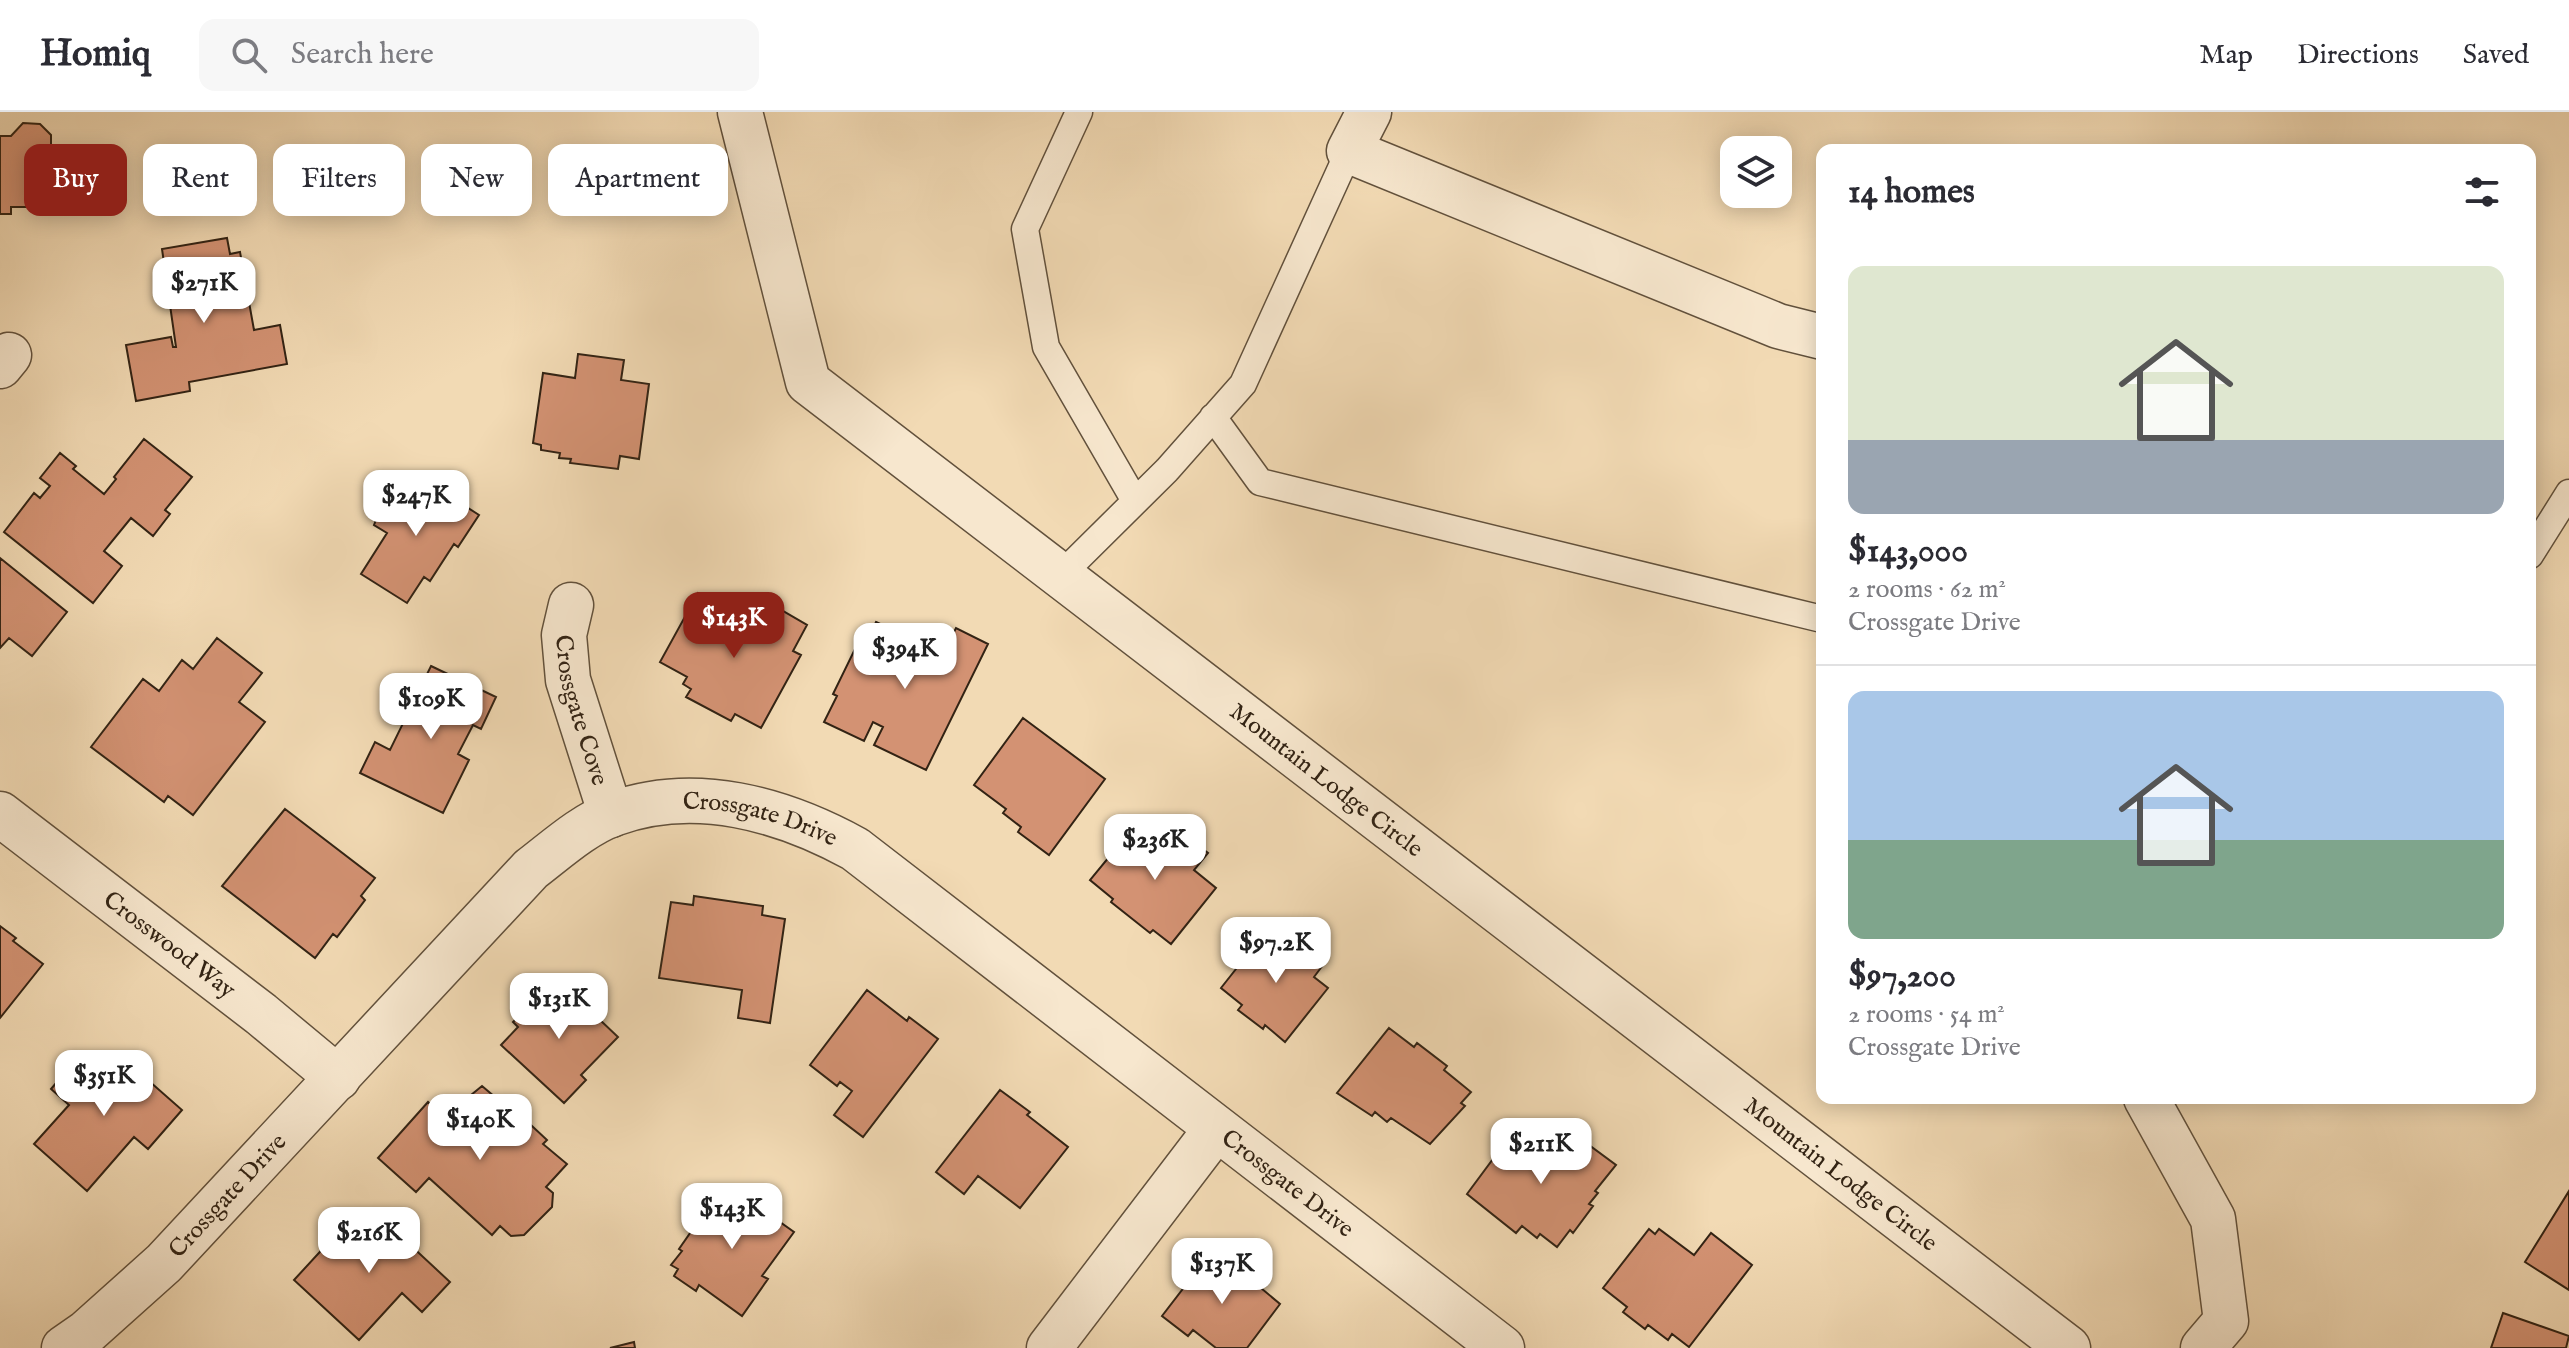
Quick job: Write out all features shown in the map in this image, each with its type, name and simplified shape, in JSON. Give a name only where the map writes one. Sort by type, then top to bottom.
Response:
[{"type":"street","name":"Mountain Lodge Circle","points":[[740,112],[808,382],[2068,1348]]},
{"type":"street","points":[[1369,112],[1349,151],[1778,326],[1816,336]]},
{"type":"street","name":"Crossgate Cove","points":[[571,605],[564,635],[568,680],[611,815]]},
{"type":"street","name":"Crossgate Drive","points":[[64,1348],[87,1332],[164,1263],[531,869],[611,815],[657,803],[737,803],[816,828],[855,849],[1502,1348]]},
{"type":"street","name":"Crosswood Way","points":[[0,814],[261,1014],[338,1078]]},
{"type":"street","points":[[2149,1104],[2213,1219],[2226,1321],[2203,1348]]},
{"type":"street","points":[[1049,1348],[1216,1129]]},
{"type":"lane","points":[[1079,112],[1025,229],[1046,347],[1135,501]]},
{"type":"lane","points":[[1060,576],[1167,470],[1243,384],[1349,151]]},
{"type":"lane","points":[[1213,417],[1260,482],[1816,618]]},
{"type":"lane","points":[[2536,545],[2569,493]]},
{"type":"building","points":[[23,123],[40,124],[51,135],[51,144],[24,144],[24,207],[11,207],[11,214],[0,214],[0,136],[11,136]]},
{"type":"building","points":[[227,238],[230,254],[240,252],[254,330],[280,325],[287,364],[189,382],[190,391],[136,401],[126,345],[171,337],[173,347],[176,347],[162,249]]},
{"type":"building","points":[[578,354],[624,360],[621,380],[649,384],[639,459],[620,456],[618,469],[570,463],[571,459],[559,458],[560,453],[541,450],[541,445],[533,443],[543,373],[575,378]]},
{"type":"building","points":[[144,439],[192,477],[165,510],[170,514],[153,536],[131,518],[104,551],[122,566],[93,603],[4,532],[34,493],[40,498],[50,486],[40,478],[60,453],[76,466],[73,469],[104,494]]},
{"type":"building","points":[[423,479],[479,515],[458,547],[454,544],[430,581],[424,577],[407,603],[361,574],[387,533],[374,525],[376,520],[369,516],[386,491],[407,505]]},
{"type":"building","points":[[0,558],[67,612],[32,656],[9,638],[0,648]]},
{"type":"building","points":[[698,593],[734,612],[730,617],[761,634],[776,607],[807,625],[793,651],[801,655],[761,728],[735,714],[731,721],[686,697],[691,689],[683,684],[687,677],[660,662]]},
{"type":"building","points":[[876,622],[943,654],[956,628],[988,644],[926,770],[874,745],[883,727],[873,722],[864,741],[824,722],[837,696],[833,694],[855,649],[862,652]]},
{"type":"building","points":[[217,638],[262,673],[239,702],[265,722],[193,815],[168,796],[164,802],[91,747],[143,679],[159,691],[182,660],[193,669]]},
{"type":"building","points":[[431,666],[496,697],[481,729],[473,725],[458,754],[469,760],[443,813],[360,773],[375,742],[390,750]]},
{"type":"building","points":[[1023,718],[1105,779],[1049,855],[1018,832],[1021,827],[1003,813],[1006,809],[974,785]]},
{"type":"building","points":[[285,809],[375,878],[361,896],[365,900],[337,937],[333,934],[315,958],[222,886]]},
{"type":"building","points":[[1137,823],[1171,851],[1184,835],[1208,853],[1194,870],[1216,888],[1171,944],[1153,930],[1150,933],[1111,902],[1113,899],[1090,880]]},
{"type":"building","points":[[694,896],[763,906],[762,915],[785,919],[770,1023],[738,1018],[742,990],[659,978],[671,902],[693,905]]},
{"type":"building","points":[[0,926],[16,938],[13,941],[43,964],[0,1018]]},
{"type":"building","points":[[1266,931],[1274,932],[1290,946],[1292,953],[1298,944],[1323,965],[1314,977],[1328,988],[1285,1042],[1265,1025],[1263,1029],[1238,1010],[1242,1005],[1221,988]]},
{"type":"building","points":[[561,983],[618,1037],[581,1075],[586,1080],[564,1103],[501,1045],[518,1027],[513,1022],[537,999],[541,1003]]},
{"type":"building","points":[[867,990],[907,1021],[909,1017],[938,1039],[863,1137],[834,1115],[852,1091],[840,1082],[837,1086],[810,1065]]},
{"type":"building","points":[[1389,1028],[1414,1047],[1417,1043],[1447,1066],[1444,1070],[1471,1092],[1461,1103],[1465,1106],[1430,1144],[1391,1118],[1387,1122],[1375,1112],[1372,1116],[1337,1093]]},
{"type":"building","points":[[116,1052],[182,1110],[148,1149],[134,1137],[87,1191],[34,1144],[69,1105],[51,1089],[76,1060],[94,1077]]},
{"type":"building","points":[[482,1086],[502,1103],[504,1100],[547,1140],[543,1144],[567,1164],[546,1187],[553,1193],[552,1207],[524,1235],[511,1236],[500,1226],[492,1235],[429,1178],[416,1192],[378,1158],[428,1102],[454,1126],[463,1116],[458,1111],[465,1100]]},
{"type":"building","points":[[1000,1090],[1030,1112],[1027,1115],[1068,1147],[1020,1208],[978,1176],[964,1194],[936,1172]]},
{"type":"building","points":[[1516,1128],[1552,1155],[1556,1149],[1564,1155],[1578,1137],[1616,1165],[1595,1191],[1598,1193],[1589,1204],[1593,1206],[1573,1233],[1570,1230],[1557,1247],[1540,1234],[1537,1238],[1522,1226],[1516,1233],[1467,1194]]},
{"type":"building","points":[[728,1185],[794,1232],[762,1276],[768,1279],[742,1316],[699,1285],[696,1291],[674,1276],[678,1269],[671,1265],[702,1216],[705,1218]]},
{"type":"building","points":[[2569,1191],[2569,1290],[2525,1262]]},
{"type":"building","points":[[378,1215],[450,1282],[422,1312],[402,1293],[359,1340],[294,1280],[352,1217],[366,1229]]},
{"type":"building","points":[[1649,1229],[1655,1234],[1659,1229],[1694,1255],[1711,1233],[1752,1265],[1689,1347],[1672,1334],[1668,1340],[1648,1325],[1645,1329],[1623,1312],[1627,1307],[1603,1288]]},
{"type":"building","points":[[1212,1251],[1280,1304],[1247,1348],[1216,1348],[1193,1330],[1188,1336],[1162,1316]]},
{"type":"building","points":[[2503,1313],[2569,1336],[2566,1348],[2491,1348]]},
{"type":"building","points":[[634,1342],[635,1348],[610,1348]]}]
